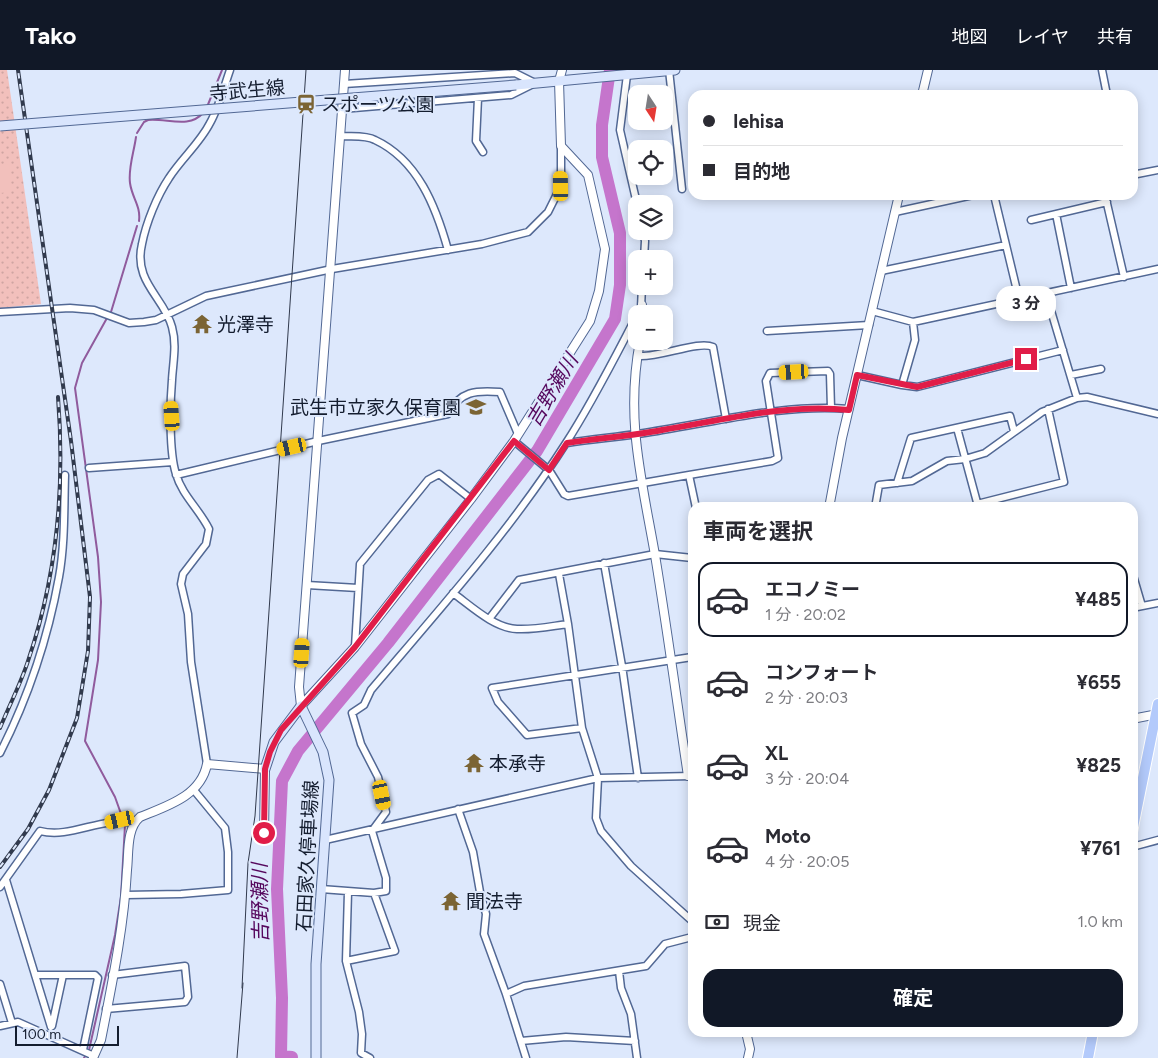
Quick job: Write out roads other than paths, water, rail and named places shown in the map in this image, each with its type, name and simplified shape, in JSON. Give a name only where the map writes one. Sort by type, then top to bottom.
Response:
[{"type":"main road","name":"寺武生線","points":[[0,126],[516,85],[675,70]]},
{"type":"main road","name":"石田家久停車場線","points":[[301,706],[325,758],[329,780],[316,964],[316,1058]]},
{"type":"main road","points":[[265,769],[274,742],[301,706]]},
{"type":"main road","points":[[1138,803],[1157,711]]},
{"type":"main road","points":[[1088,1058],[1092,1037]]},
{"type":"street","points":[[0,887],[40,831],[62,832],[140,817],[188,794],[205,776],[207,764],[190,662],[188,614],[181,584],[183,574],[206,544],[209,529],[181,488],[176,475],[173,462],[170,398],[175,343],[168,315],[150,290],[142,270],[141,245],[148,224],[169,179],[210,124],[230,70]]},
{"type":"street","points":[[301,706],[299,687],[332,269],[345,70]]},
{"type":"street","points":[[0,312],[70,308],[94,310],[130,323],[156,320],[206,296],[332,269],[448,250],[528,232],[548,212],[561,186],[562,70]]},
{"type":"street","points":[[669,70],[682,190]]},
{"type":"street","points":[[923,90],[928,70]]},
{"type":"street","points":[[1102,70],[1106,90]]},
{"type":"street","points":[[344,84],[515,73],[535,83]]},
{"type":"street","points":[[624,75],[620,130],[635,195]]},
{"type":"street","points":[[342,109],[511,95],[535,83]]},
{"type":"street","points":[[478,98],[476,141],[483,152]]},
{"type":"street","points":[[341,136],[374,139],[401,157],[423,185],[438,214],[448,250]]},
{"type":"street","points":[[301,706],[355,647],[471,499],[516,438],[590,321],[599,292],[605,249],[588,175],[561,146]]},
{"type":"street","points":[[1138,174],[1158,170]]},
{"type":"street","points":[[830,502],[849,410],[898,200]]},
{"type":"street","points":[[895,212],[950,200]]},
{"type":"street","points":[[995,200],[1019,299]]},
{"type":"street","points":[[1031,220],[1107,202],[1124,277]]},
{"type":"street","points":[[1056,214],[1071,288]]},
{"type":"street","points":[[881,271],[1006,245]]},
{"type":"street","points":[[872,311],[913,322],[1158,269]]},
{"type":"street","points":[[1046,294],[1077,398]]},
{"type":"street","points":[[642,295],[642,305]]},
{"type":"street","points":[[902,385],[915,340],[913,322]]},
{"type":"street","points":[[767,331],[869,325]]},
{"type":"street","points":[[372,831],[386,812],[378,777],[361,744],[352,713],[364,705],[371,690],[453,593],[549,470],[567,443],[628,331]]},
{"type":"street","points":[[638,356],[657,356],[702,345],[714,346],[726,419]]},
{"type":"street","points":[[639,350],[634,385],[634,433],[688,764]]},
{"type":"street","points":[[857,375],[917,387],[1063,350]]},
{"type":"street","points":[[1071,375],[1101,369]]},
{"type":"street","points":[[176,475],[318,441],[448,414],[458,399],[476,390],[500,392],[516,438],[527,451],[549,470],[564,494],[568,496],[776,460],[779,454],[766,380],[770,373],[828,372],[830,374],[831,408]]},
{"type":"street","points":[[875,502],[879,485],[912,481],[947,461],[965,459],[985,453],[1048,409],[1077,398],[1087,397],[1158,414]]},
{"type":"street","points":[[567,443],[660,431],[772,412],[831,408],[849,410]]},
{"type":"street","points":[[992,502],[1064,482],[1048,409]]},
{"type":"street","points":[[897,483],[911,438],[1010,416],[1014,431]]},
{"type":"street","points":[[957,428],[977,502]]},
{"type":"street","points":[[89,468],[173,462]]},
{"type":"street","points":[[355,647],[360,564],[428,480],[438,474],[471,499]]},
{"type":"street","points":[[0,753],[28,692],[42,648],[59,577],[64,530],[65,475]]},
{"type":"street","points":[[690,475],[695,502]]},
{"type":"street","points":[[489,618],[519,580],[559,574],[604,563],[655,554],[688,558]]},
{"type":"street","points":[[604,563],[622,666],[638,778]]},
{"type":"street","points":[[559,574],[568,624],[582,728],[598,778],[596,818],[601,831],[631,866],[688,917]]},
{"type":"street","points":[[307,585],[358,588]]},
{"type":"street","points":[[1138,592],[1142,606]]},
{"type":"street","points":[[453,593],[489,618],[507,627],[518,629],[568,624]]},
{"type":"street","points":[[1138,607],[1158,604]]},
{"type":"street","points":[[582,728],[527,735],[498,702],[492,688],[622,666],[688,658]]},
{"type":"street","points":[[1138,717],[1157,711]]},
{"type":"street","points":[[207,764],[265,769],[264,833]]},
{"type":"street","points":[[325,840],[372,831],[458,809],[598,778],[688,776]]},
{"type":"street","points":[[126,895],[181,894],[228,890],[228,852],[225,828],[193,789]]},
{"type":"street","points":[[458,809],[473,852],[486,914],[484,934],[506,994],[526,1058]]},
{"type":"street","points":[[89,1054],[100,1040],[126,895],[130,838],[127,821]]},
{"type":"street","points":[[321,889],[374,893],[386,891],[386,878],[372,831]]},
{"type":"street","points":[[1138,846],[1158,840]]},
{"type":"street","points":[[6,880],[52,1027]]},
{"type":"street","points":[[348,892],[346,961],[360,1012],[361,1053],[370,1058]]},
{"type":"street","points":[[346,961],[395,952],[374,893]]},
{"type":"street","points":[[506,994],[524,986],[646,966],[665,944],[688,938]]},
{"type":"street","points":[[106,1009],[185,1002],[188,997],[185,966],[112,975]]},
{"type":"street","points":[[619,971],[621,988],[632,1014],[637,1058]]},
{"type":"street","points":[[35,974],[95,975],[98,978],[89,1054]]},
{"type":"street","points":[[50,1035],[63,975]]},
{"type":"street","points":[[0,984],[12,1023]]},
{"type":"street","points":[[0,1026],[18,1022],[89,1054]]},
{"type":"street","points":[[521,1041],[566,1037],[634,1041]]},
{"type":"street","points":[[747,1037],[750,1049],[748,1058]]},
{"type":"waterway","points":[[207,107],[222,70]]},
{"type":"waterway","name":"吉野瀬川","points":[[292,1057],[281,1056],[282,998],[277,889],[282,781],[298,751],[388,643],[537,451],[615,319],[620,285],[620,233],[602,157],[602,125],[610,70]]},
{"type":"waterway","points":[[137,133],[144,122],[148,120],[184,122],[191,121],[203,113]]},
{"type":"waterway","points":[[136,137],[130,166],[130,177],[131,188],[139,211],[139,221]]},
{"type":"waterway","points":[[111,312],[137,226]]},
{"type":"waterway","points":[[84,1058],[89,1050],[115,935],[121,897],[125,825],[115,797],[85,741],[98,660],[101,602],[98,557],[75,388],[82,363],[107,318]]},
{"type":"tram line","points":[[242,988],[248,863],[255,816],[306,70]]},
{"type":"tram line","points":[[237,1058],[243,983]]},
{"type":"railway","points":[[0,867],[28,829],[49,790],[77,718],[88,651],[90,597],[71,441],[18,70]]},
{"type":"railway","points":[[0,728],[28,661],[38,629],[52,564],[59,497],[60,430],[58,397]]},
{"type":"place","name":"スポーツ公園","points":[[306,104]]},
{"type":"place","name":"光澤寺","points":[[202,324]]},
{"type":"place","name":"武生市立家久保育園","points":[[476,407]]},
{"type":"place","name":"本承寺","points":[[474,763]]},
{"type":"place","name":"聞法寺","points":[[451,901]]}]
